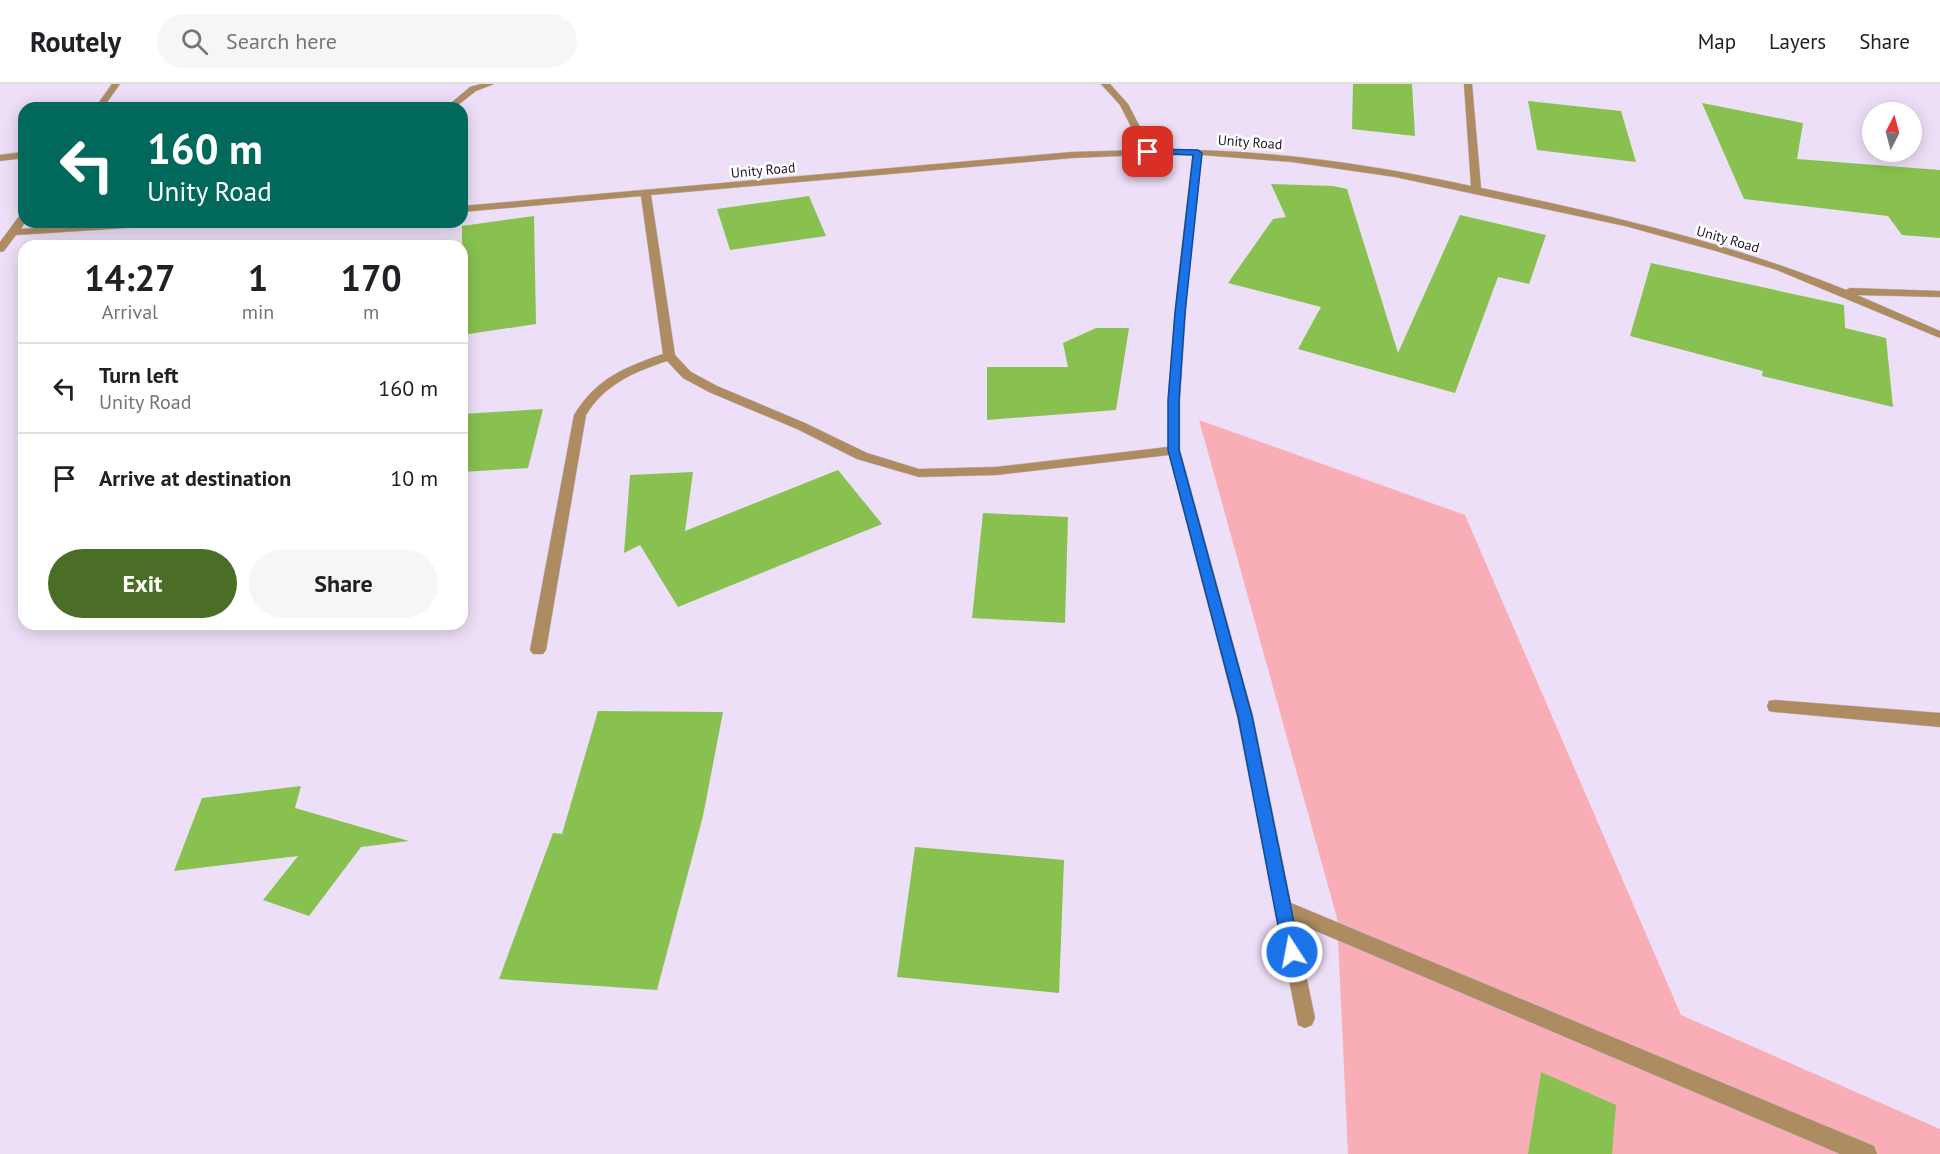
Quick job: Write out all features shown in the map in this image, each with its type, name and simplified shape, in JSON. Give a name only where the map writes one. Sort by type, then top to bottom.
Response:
[{"type":"street","points":[[103,102],[116,84]]},
{"type":"street","points":[[457,102],[473,89],[490,84]]},
{"type":"street","points":[[1105,84],[1124,104],[1148,152]]},
{"type":"street","points":[[1468,84],[1476,189]]},
{"type":"street","name":"Unity Road","points":[[468,210],[646,195],[988,161],[1148,152],[1257,155],[1323,163],[1476,189],[1576,212],[1735,254],[1841,291],[1940,335]]},
{"type":"street","points":[[1198,153],[1180,313],[1174,400],[1174,450],[1245,716],[1305,1018]]},
{"type":"street","points":[[0,158],[18,156]]},
{"type":"street","points":[[646,195],[669,356],[687,375],[713,389],[801,426],[862,456],[919,473],[996,471],[1174,450]]},
{"type":"street","points":[[0,249],[18,226]]},
{"type":"street","points":[[14,232],[78,228]]},
{"type":"street","points":[[1841,291],[1940,294]]},
{"type":"street","points":[[538,650],[580,415],[588,399],[604,384],[634,368],[669,356]]},
{"type":"street","points":[[1775,706],[1940,720]]},
{"type":"street","points":[[1283,908],[1866,1154]]},
{"type":"shaded area","points":[[1199,420],[1465,515],[1681,1015],[1940,1129],[1940,1154],[1348,1154],[1337,918]]},
{"type":"building","points":[[1353,84],[1412,84],[1415,136],[1352,129]]},
{"type":"building","points":[[1528,101],[1621,111],[1636,162],[1537,150]]},
{"type":"building","points":[[1702,103],[1803,123],[1797,159],[1940,170],[1940,238],[1902,235],[1888,216],[1744,199]]},
{"type":"building","points":[[1271,184],[1333,186],[1347,189],[1398,353],[1460,215],[1546,235],[1529,284],[1498,277],[1455,393],[1298,349],[1321,307],[1228,283],[1273,219],[1286,217]]},
{"type":"building","points":[[809,196],[826,236],[730,250],[717,209]]},
{"type":"building","points":[[534,216],[536,324],[468,334],[468,240],[462,240],[462,228],[468,228],[468,225]]},
{"type":"building","points":[[1651,263],[1844,305],[1845,328],[1886,338],[1893,407],[1762,376],[1763,371],[1630,336]]},
{"type":"building","points":[[1096,328],[1129,328],[1116,410],[987,420],[987,367],[1068,367],[1063,343]]},
{"type":"building","points":[[543,409],[528,468],[468,472],[468,414]]},
{"type":"building","points":[[838,470],[882,524],[678,607],[640,545],[624,553],[630,475],[693,472],[685,531]]},
{"type":"building","points":[[983,513],[1068,517],[1065,623],[972,618]]},
{"type":"building","points":[[598,711],[723,712],[703,816],[657,990],[499,979],[553,833],[562,834]]},
{"type":"building","points":[[301,786],[295,808],[409,841],[361,847],[309,916],[263,900],[298,856],[174,871],[202,798]]},
{"type":"building","points":[[915,847],[1064,860],[1059,993],[897,977]]},
{"type":"building","points":[[1541,1072],[1616,1105],[1612,1154],[1528,1154]]},
{"type":"route","points":[[1148,152],[1198,153],[1180,313],[1174,400],[1174,450],[1245,716],[1292,952]]}]
